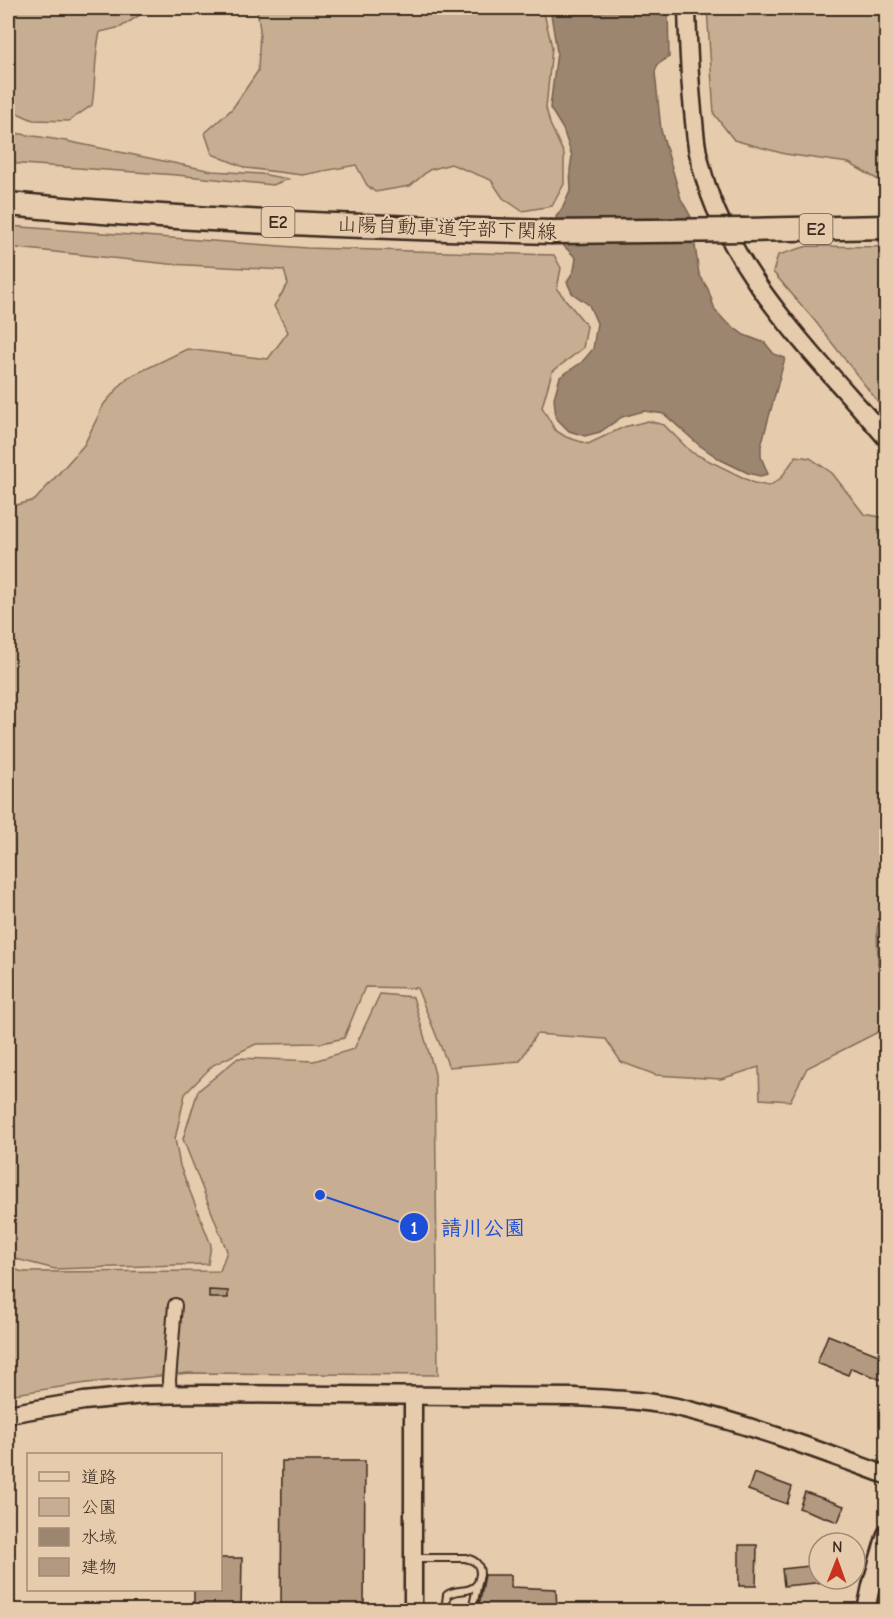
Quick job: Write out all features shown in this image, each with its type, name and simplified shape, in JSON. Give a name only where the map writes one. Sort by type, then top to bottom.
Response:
[{"type":"highway","name":"山陽自動車道宇部下関線","points":[[8,204],[104,212],[359,226],[550,232],[886,227]]},
{"type":"street","points":[[687,8],[692,100],[698,156],[707,191],[719,219],[741,261],[769,300],[886,438]]},
{"type":"street","points":[[170,1395],[169,1380],[175,1305]]},
{"type":"street","points":[[8,1414],[84,1401],[144,1395],[575,1397],[633,1401],[683,1408],[745,1426],[886,1475]]},
{"type":"street","points":[[413,1396],[413,1611]]},
{"type":"street","points":[[866,1611],[886,1534]]},
{"type":"lane","points":[[413,1558],[465,1558],[477,1563],[480,1569],[472,1611]]},
{"type":"lane","points":[[445,1611],[447,1595],[450,1592],[471,1590],[478,1584]]},
{"type":"green space","points":[[8,8],[151,8],[121,27],[100,32],[92,105],[69,121],[33,120],[8,109]]},
{"type":"green space","points":[[257,8],[544,8],[552,47],[546,108],[550,124],[564,154],[564,184],[552,206],[522,211],[503,198],[491,180],[451,164],[429,170],[410,186],[375,192],[367,185],[356,165],[302,175],[246,168],[212,154],[205,133],[232,109],[258,71],[260,30]]},
{"type":"green space","points":[[707,8],[886,8],[886,179],[882,182],[849,163],[785,154],[734,140],[714,114]]},
{"type":"green space","points":[[8,132],[66,141],[212,171],[261,174],[288,179],[273,185],[177,175],[8,163]]},
{"type":"green space","points":[[8,226],[307,248],[554,255],[561,268],[557,289],[587,326],[583,348],[552,372],[542,407],[555,430],[566,437],[588,444],[624,427],[648,421],[664,425],[691,452],[754,483],[769,486],[781,478],[796,456],[810,458],[832,473],[864,514],[886,518],[886,908],[877,928],[878,965],[886,978],[886,1028],[807,1068],[790,1101],[760,1099],[759,1067],[721,1079],[656,1075],[621,1062],[606,1039],[536,1034],[520,1061],[449,1067],[417,988],[365,987],[344,1038],[322,1043],[256,1044],[213,1065],[185,1094],[175,1139],[180,1166],[211,1245],[208,1264],[55,1269],[8,1257],[8,507],[35,500],[84,445],[104,404],[127,378],[187,349],[268,359],[288,332],[274,306],[288,284],[284,270],[169,264],[8,247]]},
{"type":"green space","points":[[808,246],[886,247],[886,406],[878,402],[815,321],[773,272],[778,255]]},
{"type":"green space","points":[[380,994],[413,997],[435,1074],[438,1375],[189,1373],[87,1383],[8,1395],[8,1267],[23,1272],[220,1271],[227,1251],[183,1139],[198,1091],[238,1058],[314,1061],[354,1049]]},
{"type":"water","points":[[550,8],[668,8],[669,57],[658,64],[655,72],[661,130],[681,199],[691,217],[699,274],[708,289],[715,310],[725,321],[744,335],[765,343],[774,354],[785,358],[761,446],[761,457],[768,474],[760,476],[748,473],[721,460],[699,445],[664,414],[644,411],[622,417],[600,432],[585,436],[569,431],[556,418],[554,398],[560,377],[582,362],[593,349],[597,323],[589,305],[572,293],[567,282],[574,270],[576,258],[563,245],[556,217],[571,189],[572,156],[563,129],[550,108],[557,52]]},
{"type":"building","points":[[209,1290],[228,1291],[228,1298],[209,1298]]},
{"type":"building","points":[[828,1335],[886,1358],[886,1370],[882,1380],[851,1368],[848,1375],[817,1363]]},
{"type":"building","points":[[282,1461],[365,1461],[364,1610],[281,1610]]},
{"type":"building","points":[[754,1473],[792,1487],[787,1504],[748,1490]]},
{"type":"building","points":[[805,1492],[844,1506],[838,1522],[799,1508]]},
{"type":"building","points":[[739,1545],[757,1545],[756,1586],[739,1586]]},
{"type":"building","points":[[222,1558],[242,1558],[241,1610],[194,1610],[194,1591],[222,1591]]},
{"type":"building","points":[[807,1566],[807,1584],[784,1586],[782,1569]]},
{"type":"building","points":[[485,1575],[511,1575],[511,1587],[556,1589],[557,1610],[478,1610]]},
{"type":"place","name":"請川公園","points":[[320,1195]]}]
